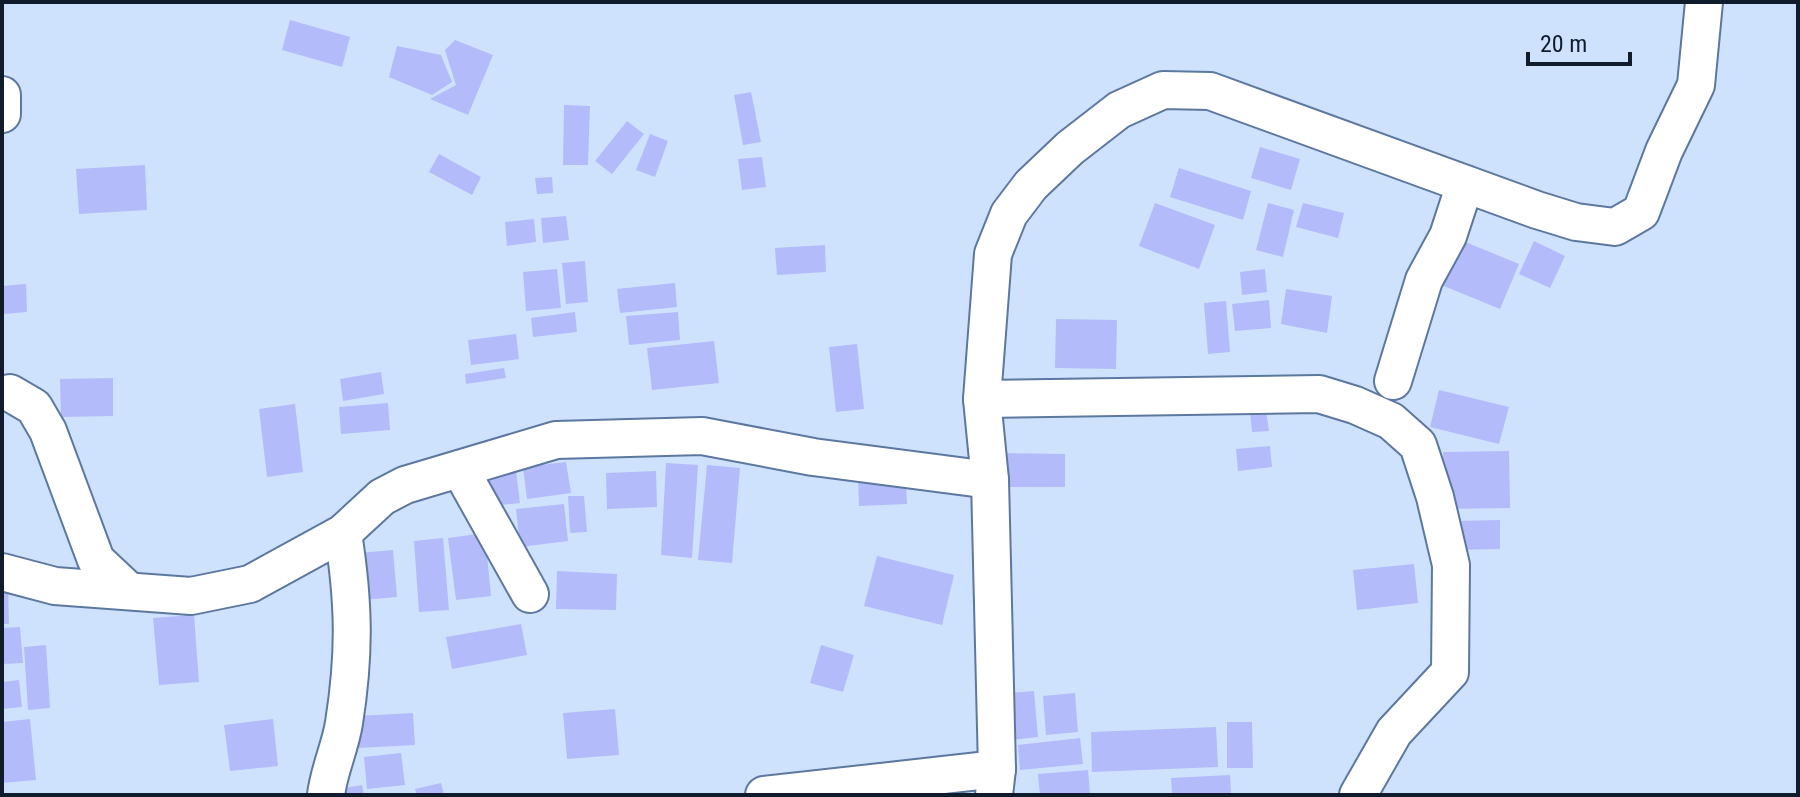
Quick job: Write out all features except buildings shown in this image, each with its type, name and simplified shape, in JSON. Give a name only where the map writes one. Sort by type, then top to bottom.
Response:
[{"type":"street","points":[[764,795],[996,782],[990,480],[982,399],[993,254],[1009,214],[1031,185],[1070,148],[1119,110],[1163,90],[1210,91],[1576,222],[1615,227],[1641,212],[1664,151],[1696,85],[1704,2]]},
{"type":"street","points":[[2,95],[2,114]]},
{"type":"street","points":[[1393,381],[1424,280],[1448,236],[1465,184]]},
{"type":"street","points":[[10,393],[34,407],[48,431],[96,560],[129,591]]},
{"type":"street","points":[[982,399],[1319,394],[1391,421],[1418,445],[1435,497],[1451,565],[1450,672],[1394,732],[1358,795]]},
{"type":"street","points":[[2,572],[55,586],[191,596],[250,584],[343,533],[382,497],[405,485],[556,440],[702,436],[813,457],[990,480]]},
{"type":"street","points":[[460,469],[530,594]]},
{"type":"street","points":[[326,795],[344,726],[352,663],[354,631],[343,533]]}]
